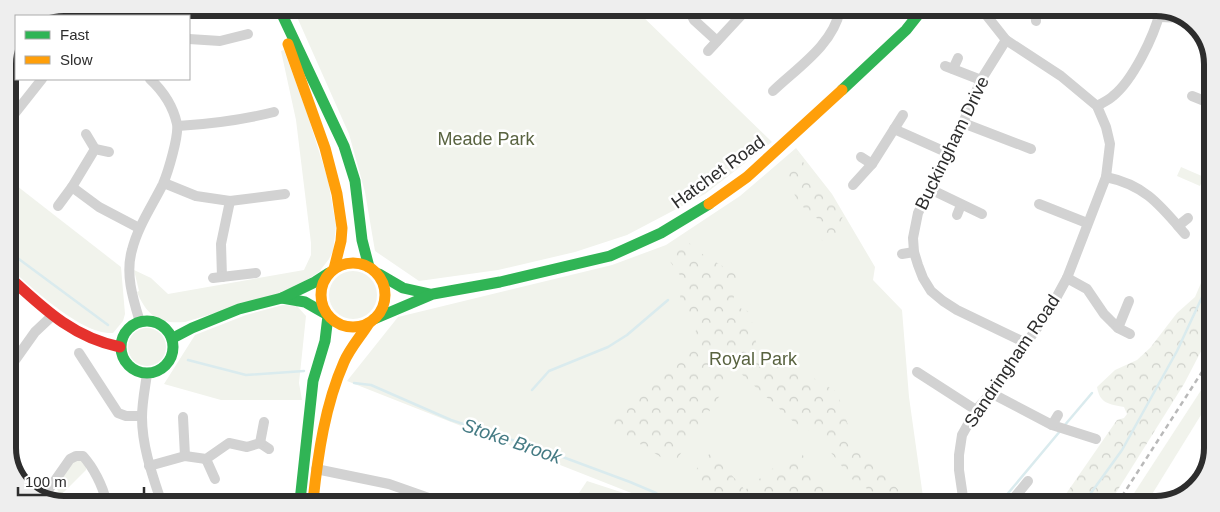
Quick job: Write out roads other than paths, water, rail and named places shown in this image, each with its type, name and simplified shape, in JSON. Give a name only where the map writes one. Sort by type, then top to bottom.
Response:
[{"type":"street","points":[[278,16],[325,148],[337,194],[342,228],[341,241],[332,271],[322,287],[320,296],[327,315],[325,341],[313,380],[300,496]]},
{"type":"street","points":[[284,16],[344,146],[355,181],[362,240],[372,269]]},
{"type":"street","points":[[692,16],[717,41]]},
{"type":"street","points":[[708,51],[740,16]]},
{"type":"street","points":[[773,91],[818,50],[831,34],[839,16]]},
{"type":"street","name":"Hatchet Road","points":[[372,321],[433,294],[500,282],[610,256],[668,229],[705,207],[747,177],[866,68],[906,30],[917,16]]},
{"type":"street","name":"Sandringham Road","points":[[963,496],[959,470],[960,442],[976,410],[991,393],[1050,311],[1067,278],[1106,177],[1110,144],[1106,127],[1097,106],[1061,76],[1006,40],[985,16]]},
{"type":"street","points":[[1097,106],[1114,96],[1132,73],[1147,46],[1158,16]]},
{"type":"street","points":[[190,39],[220,41],[248,34]]},
{"type":"street","name":"Buckingham Drive","points":[[1006,40],[981,80],[963,122],[918,213],[914,226],[914,252],[923,278],[931,291],[943,301],[957,310],[1026,343]]},
{"type":"street","points":[[958,58],[949,68],[981,80]]},
{"type":"street","points":[[784,66],[792,74]]},
{"type":"street","points":[[16,112],[41,80]]},
{"type":"street","points":[[140,322],[129,276],[131,252],[139,228],[164,183],[178,126],[170,104],[151,80]]},
{"type":"street","points":[[1192,96],[1204,101]]},
{"type":"street","points":[[178,126],[244,120],[274,112]]},
{"type":"street","points":[[853,185],[872,164],[903,115]]},
{"type":"street","points":[[963,122],[1031,148]]},
{"type":"street","points":[[894,129],[948,153]]},
{"type":"street","points":[[86,134],[95,149],[110,152]]},
{"type":"street","points":[[58,206],[95,149]]},
{"type":"street","points":[[861,157],[872,164]]},
{"type":"street","points":[[1106,177],[1138,187],[1160,206],[1181,230],[1188,218]]},
{"type":"street","points":[[164,183],[196,196],[230,201],[284,194]]},
{"type":"street","points":[[72,187],[99,207],[139,228]]},
{"type":"street","points":[[930,189],[961,206],[982,214]]},
{"type":"street","points":[[230,201],[217,277],[256,272]]},
{"type":"street","points":[[1039,204],[1087,223]]},
{"type":"street","points":[[957,216],[961,206]]},
{"type":"street","points":[[902,254],[914,252]]},
{"type":"street","points":[[172,338],[240,309],[282,298],[315,282],[346,263],[361,263],[372,269],[380,278],[385,292],[384,304],[379,315],[372,321],[344,360],[323,431],[313,496]]},
{"type":"street","name":"Hatchet Road","points":[[372,269],[392,284],[404,289],[433,294]]},
{"type":"street","points":[[1067,278],[1087,289],[1104,314],[1118,328],[1130,334]]},
{"type":"street","points":[[16,283],[52,316],[72,330],[101,343],[120,347]]},
{"type":"street","points":[[282,298],[305,302],[341,325],[354,328],[372,321]]},
{"type":"street","points":[[1118,328],[1129,301]]},
{"type":"street","points":[[16,359],[35,332],[52,316]]},
{"type":"street","points":[[140,322],[156,322],[164,327],[172,338],[173,351],[166,366],[159,371],[147,374],[138,372],[130,368],[123,359],[120,347],[124,334],[130,327],[140,322]]},
{"type":"street","points":[[79,353],[118,413],[126,416],[142,416]]},
{"type":"street","points":[[917,372],[976,410]]},
{"type":"street","points":[[147,374],[142,416],[149,466],[159,496]]},
{"type":"street","points":[[991,393],[1052,426],[1096,439]]},
{"type":"street","points":[[1052,426],[1058,415]]},
{"type":"street","points":[[183,416],[185,456]]},
{"type":"street","points":[[149,466],[185,456],[206,459],[229,443],[247,447],[264,446],[264,422]]},
{"type":"street","points":[[47,492],[70,460],[76,456],[83,456],[88,461],[105,496]]},
{"type":"street","points":[[206,459],[215,479]]},
{"type":"street","points":[[303,466],[389,484],[423,496]]},
{"type":"street","points":[[1016,496],[1028,481]]},
{"type":"waterway","name":"Stoke Brook","points":[[16,257],[108,325]]},
{"type":"waterway","points":[[1089,496],[1122,450],[1177,351],[1204,293]]},
{"type":"waterway","points":[[532,390],[549,371],[608,347],[627,335],[668,300]]},
{"type":"waterway","name":"Stoke Brook","points":[[188,360],[246,375],[304,371]]},
{"type":"waterway","name":"Stoke Brook","points":[[354,383],[371,385],[451,420],[552,453],[630,482],[659,496]]},
{"type":"waterway","points":[[1064,426],[1092,393]]},
{"type":"waterway","points":[[1006,496],[1061,430]]},
{"type":"railway","points":[[1122,496],[1204,369]]},
{"type":"park label","name":"Meade Park","points":[[486,139]]},
{"type":"park label","name":"Royal Park","points":[[753,359]]}]
